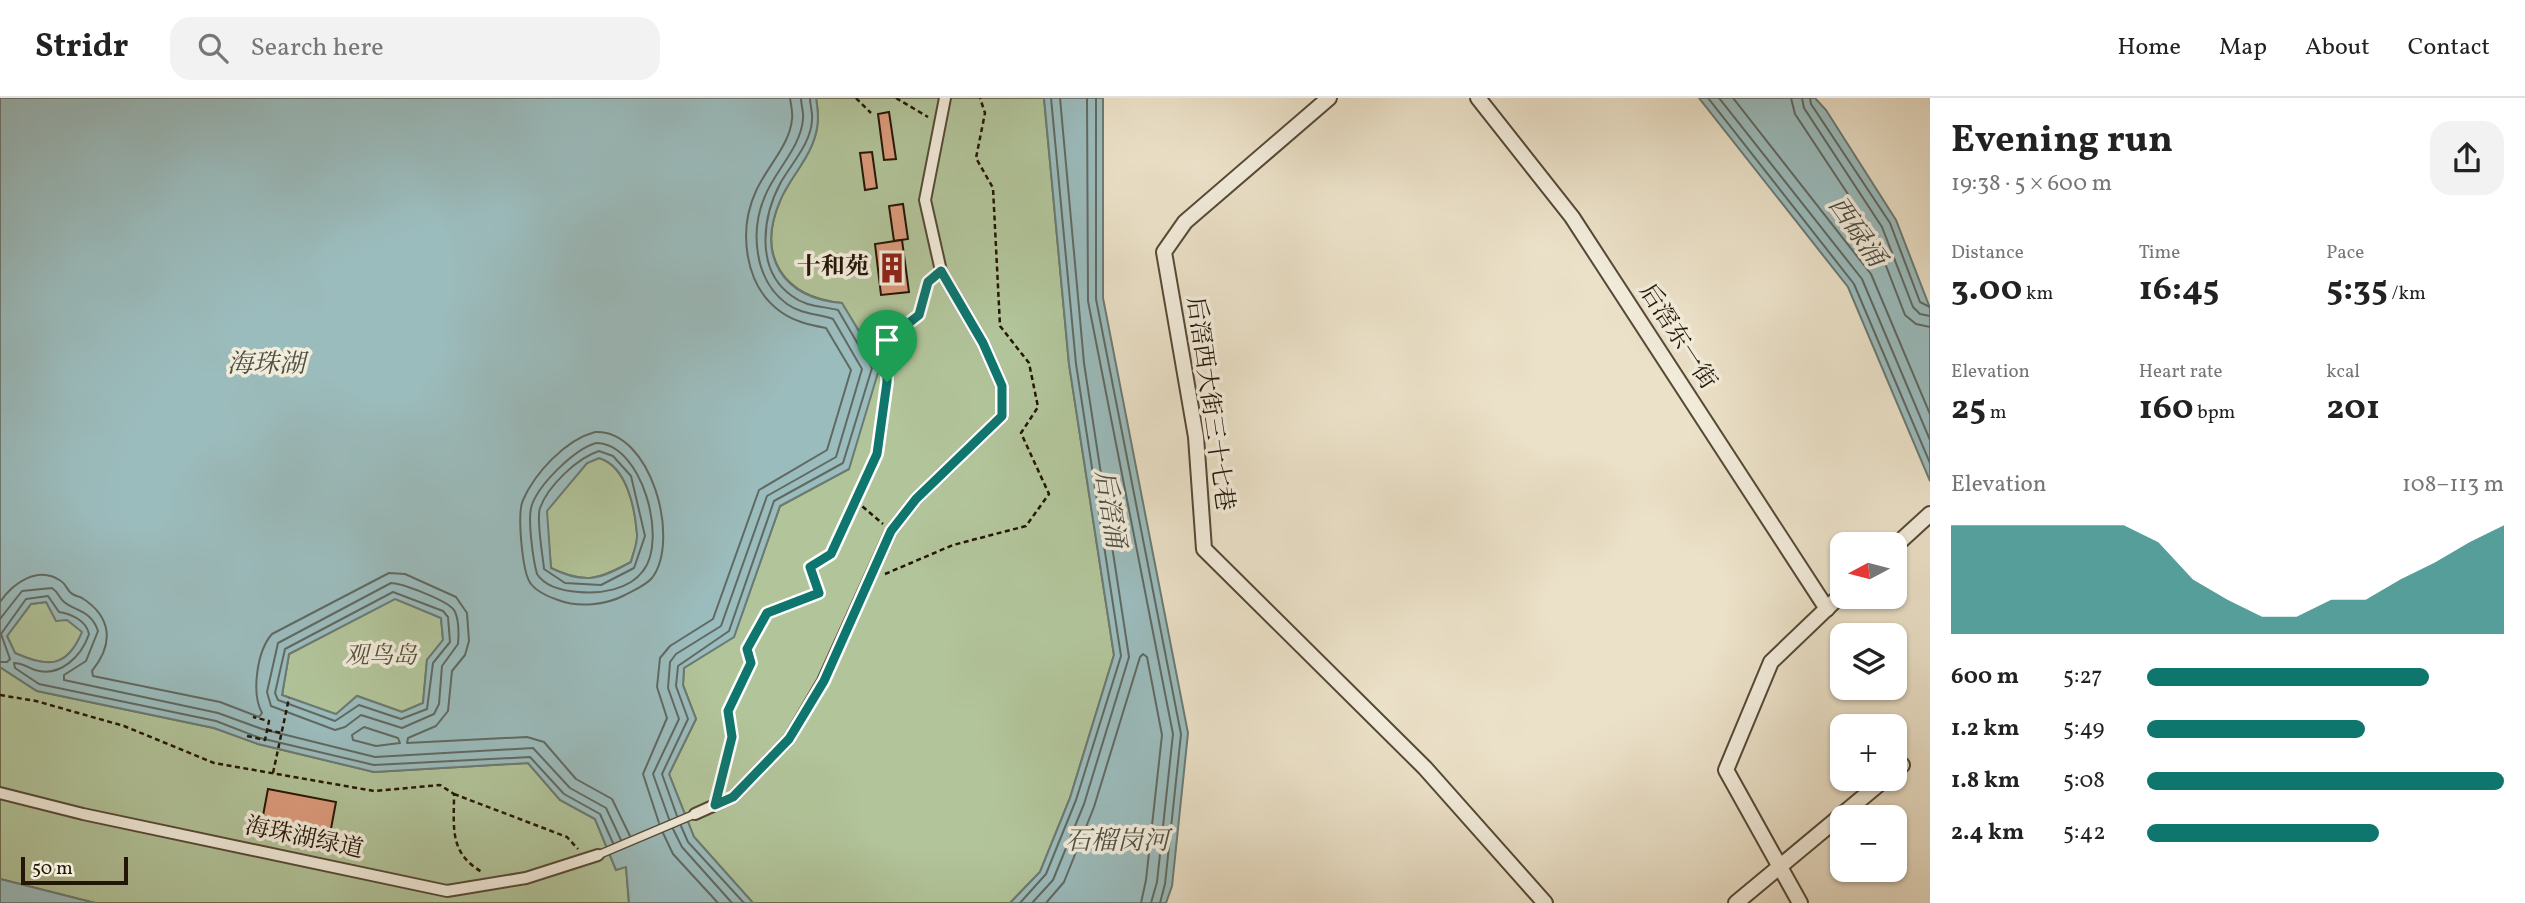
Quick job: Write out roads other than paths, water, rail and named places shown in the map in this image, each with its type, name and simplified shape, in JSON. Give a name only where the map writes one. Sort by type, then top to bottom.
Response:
[{"type":"street","points":[[695,814],[733,797],[789,739],[824,681],[891,531],[916,499],[1002,416],[1002,386],[983,343],[941,271],[925,200],[945,98]]},
{"type":"street","name":"后滘西大街三十七巷","points":[[1329,98],[1185,222],[1164,252],[1196,437],[1204,549],[1425,768],[1545,903]]},
{"type":"street","name":"后滘东一街","points":[[1478,98],[1572,217],[1827,609]]},
{"type":"street","points":[[1908,534],[1930,515]]},
{"type":"street","points":[[1800,903],[1726,770],[1771,662],[1830,606]]},
{"type":"street","points":[[1736,903],[1871,791]]},
{"type":"street","name":"海珠湖绿道","points":[[0,793],[97,817],[447,891],[526,878],[592,857]]},
{"type":"lane","points":[[592,857],[695,814]]},
{"type":"water","name":"海珠湖","points":[[0,98],[816,98],[818,122],[814,139],[783,194],[773,221],[771,240],[774,257],[780,271],[790,283],[804,293],[842,303],[880,366],[849,469],[780,506],[734,637],[684,668],[683,685],[696,719],[669,774],[694,837],[753,903],[629,903],[626,867],[616,870],[595,819],[560,800],[528,763],[374,772],[258,744],[214,728],[37,691],[0,667]],"holes":[[[599,458],[609,462],[628,489],[636,524],[636,544],[631,562],[620,568],[592,578],[573,577],[551,568],[547,511],[587,463]],[[395,599],[441,618],[443,640],[427,660],[423,703],[402,712],[357,696],[336,714],[282,695],[289,654]],[[46,602],[56,621],[67,620],[82,632],[70,653],[63,658],[55,662],[37,661],[15,653],[7,636],[31,604]]]},
{"type":"water","name":"石榴岗河","points":[[1044,98],[1103,98],[1103,298],[1188,733],[1172,886],[1166,903],[1010,903],[1040,872],[1070,798],[1114,655],[1069,364]]},
{"type":"water","name":"西碌涌","points":[[1699,98],[1815,98],[1826,110],[1896,220],[1930,308],[1930,481],[1848,287]]},
{"type":"water","points":[[0,879],[95,903],[0,903]]},
{"type":"place","name":"十和苑","points":[[892,268]]},
{"type":"water label","name":"后滘涌","points":[[1109,509]]},
{"type":"park label","name":"观鸟岛","points":[[381,657]]}]
